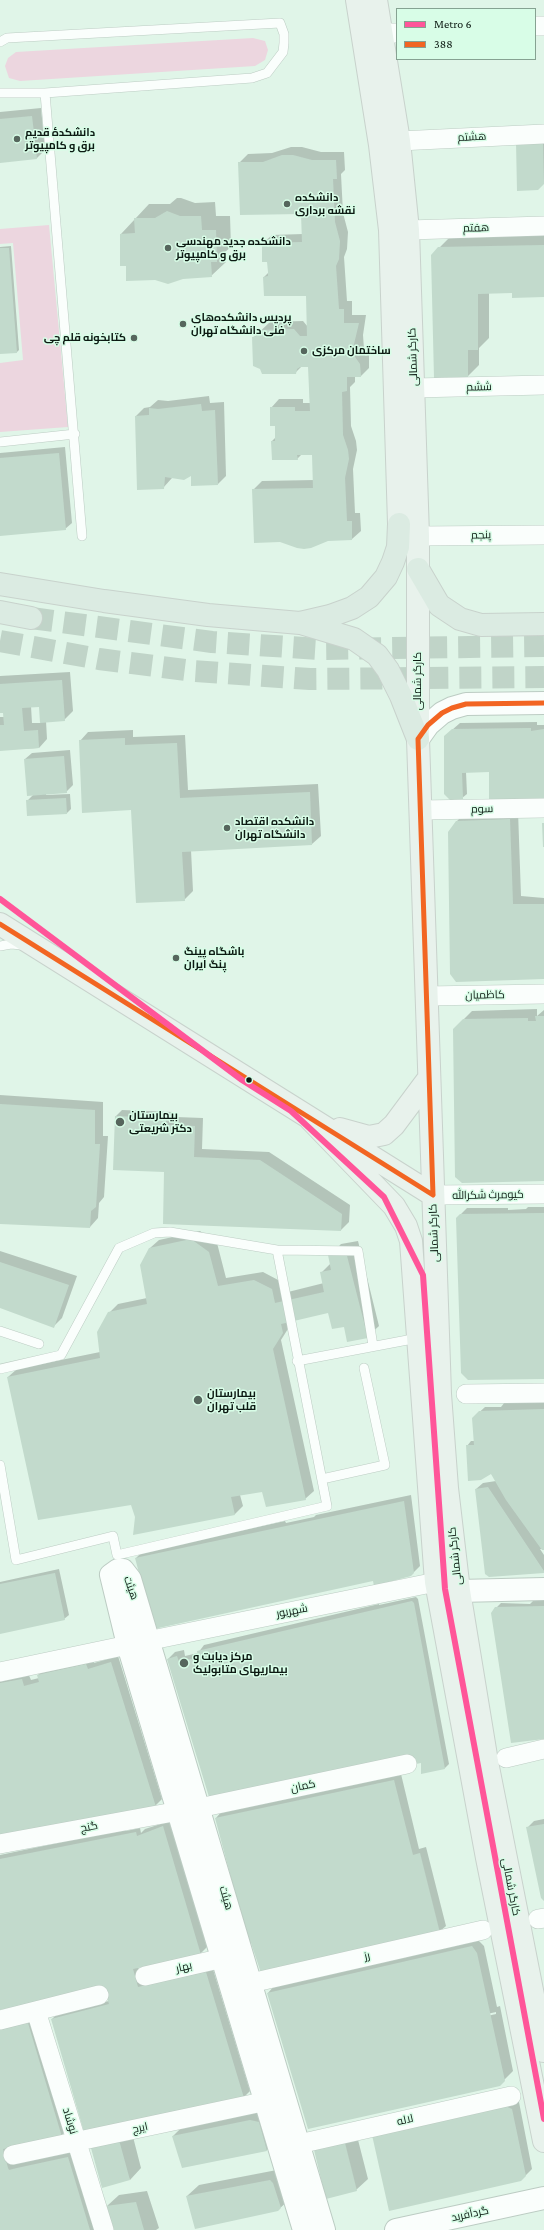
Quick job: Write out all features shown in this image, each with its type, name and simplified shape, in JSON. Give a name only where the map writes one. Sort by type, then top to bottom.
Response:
[{"type":"highway","points":[[300,623],[337,614],[352,608],[369,597],[386,577],[393,562],[398,547],[399,524]]},
{"type":"highway","points":[[418,569],[439,605],[460,619],[482,624],[544,624]]},
{"type":"highway","points":[[0,584],[126,604],[300,623],[328,630],[354,639],[377,655],[388,670],[418,739]]},
{"type":"highway","points":[[0,612],[32,618]]},
{"type":"main road","name":"کارگر شمالی","points":[[367,0],[390,33],[408,230],[418,536],[418,739],[420,810],[440,1394],[447,1488],[458,1591],[487,1762],[544,2051]]},
{"type":"main road","name":"کارگر شمالی","points":[[367,0],[380,145],[390,230],[399,524]]},
{"type":"main road","points":[[0,924],[433,1195]]},
{"type":"main road","points":[[310,1119],[355,1134],[377,1136],[384,1134],[394,1125],[429,1078]]},
{"type":"main road","name":"کارگر شمالی","points":[[310,1119],[394,1206],[406,1226],[411,1242],[436,1582],[489,1865],[544,2141]]},
{"type":"street","name":"هشتم","points":[[399,141],[544,134]]},
{"type":"street","name":"هفتم","points":[[408,230],[544,226]]},
{"type":"street","name":"ششم","points":[[414,388],[544,385]]},
{"type":"street","name":"پنجم","points":[[418,536],[544,535]]},
{"type":"street","points":[[418,739],[428,724],[442,712],[452,708],[466,704],[544,703]]},
{"type":"street","name":"سوم","points":[[420,810],[544,808]]},
{"type":"street","name":"کاظمیان","points":[[426,996],[544,994]]},
{"type":"street","name":"کیومرث شکرالله","points":[[433,1195],[544,1194]]},
{"type":"street","points":[[466,1394],[544,1393]]},
{"type":"street","name":"شهریور","points":[[0,1672],[436,1582]]},
{"type":"street","points":[[458,1591],[544,1589]]},
{"type":"street","name":"هیئت","points":[[138,1643],[189,1809],[251,1983],[324,2230]]},
{"type":"street","points":[[506,1758],[544,1749]]},
{"type":"street","name":"کمان","points":[[189,1809],[407,1764]]},
{"type":"street","name":"هیئت","points":[[189,1809],[223,1958],[267,2101],[304,2230]]},
{"type":"street","name":"گنج","points":[[0,1844],[189,1809]]},
{"type":"street","name":"رز","points":[[251,1983],[483,1930]]},
{"type":"street","name":"بهار","points":[[145,1976],[223,1958]]},
{"type":"street","points":[[0,2020],[99,1995]]},
{"type":"street","name":"نوشاد","points":[[36,2011],[104,2230]]},
{"type":"street","name":"لاله","points":[[299,2144],[511,2096]]},
{"type":"street","name":"ایرج","points":[[13,2155],[267,2101]]},
{"type":"street","name":"گردآفرید","points":[[396,2230],[544,2198]]},
{"type":"lane","points":[[0,42],[7,38],[280,23],[284,34],[283,52],[277,62],[267,73],[252,78],[45,93],[0,93]]},
{"type":"lane","points":[[45,93],[75,434],[82,536]]},
{"type":"lane","points":[[0,442],[75,434]]},
{"type":"lane","points":[[0,946],[11,944],[36,946]]},
{"type":"lane","points":[[0,1369],[61,1355],[119,1248],[154,1233],[170,1232],[277,1250],[358,1251],[373,1346]]},
{"type":"lane","points":[[0,1464],[16,1560],[113,1536],[117,1555],[327,1506],[297,1361],[277,1250]]},
{"type":"lane","points":[[0,1331],[39,1344]]},
{"type":"lane","points":[[297,1361],[418,1338]]},
{"type":"lane","points":[[322,1479],[385,1465],[364,1368]]},
{"type":"shaded area","points":[[253,38],[265,41],[268,50],[265,60],[255,66],[20,81],[9,78],[5,66],[8,58],[16,52]]},
{"type":"shaded area","points":[[49,225],[68,427],[0,432],[0,363],[23,360],[13,243],[0,244],[0,229]]},
{"type":"building","name":"دانشکدهٔ قدیم برق و کامپیوتر","points":[[32,116],[37,159],[0,163],[0,119]]},
{"type":"building","points":[[516,142],[543,142],[544,184],[538,190],[517,191]]},
{"type":"building","name":"ساختمان مرکزی","points":[[282,155],[293,155],[312,160],[336,160],[337,179],[333,179],[335,222],[340,241],[339,259],[336,266],[339,309],[344,309],[344,323],[359,323],[354,344],[355,357],[360,364],[361,377],[347,377],[347,391],[342,392],[343,435],[348,450],[349,459],[345,478],[347,521],[352,521],[352,540],[328,541],[311,548],[304,549],[280,542],[254,543],[252,489],[313,488],[312,455],[297,455],[298,460],[272,460],[271,441],[275,441],[275,426],[270,426],[270,407],[295,407],[295,411],[310,411],[308,367],[300,367],[297,369],[296,374],[262,374],[260,369],[253,366],[252,337],[257,336],[260,330],[294,329],[300,336],[307,336],[306,296],[264,296],[263,277],[268,276],[268,272],[267,262],[262,262],[262,243],[302,242],[301,214],[240,215],[238,162],[263,162]]},
{"type":"building","name":"دانشکده جدید مهندسی برق و کامپیوتر","points":[[167,211],[180,216],[201,216],[202,230],[216,230],[217,262],[211,262],[212,277],[183,279],[168,284],[155,280],[126,281],[126,266],[120,266],[120,234],[135,233],[134,218],[155,218]]},
{"type":"building","points":[[544,245],[544,297],[512,298],[512,293],[478,294],[478,350],[468,350],[468,377],[434,378],[431,255],[438,247]]},
{"type":"building","points":[[0,248],[9,248],[17,353],[0,354]]},
{"type":"building","points":[[201,404],[202,411],[215,410],[218,485],[191,486],[191,476],[184,480],[165,477],[164,489],[137,490],[135,416],[149,415],[149,408],[158,409]]},
{"type":"building","points":[[59,453],[66,530],[0,536],[0,458]]},
{"type":"building","points":[[62,680],[65,721],[40,723],[39,707],[22,708],[24,731],[38,730],[39,748],[0,751],[0,725],[4,725],[3,713],[0,713],[0,684]]},
{"type":"building","points":[[531,728],[531,731],[544,729],[544,800],[489,801],[489,772],[462,773],[463,799],[450,800],[444,794],[444,736],[452,729]]},
{"type":"building","points":[[125,738],[125,745],[177,743],[180,798],[310,792],[312,845],[182,852],[185,901],[136,903],[131,810],[82,813],[79,740]]},
{"type":"building","points":[[64,756],[67,793],[27,796],[24,759]]},
{"type":"building","points":[[66,798],[67,814],[27,816],[26,800]]},
{"type":"building","points":[[510,819],[513,904],[544,904],[544,979],[456,982],[450,974],[448,832],[456,821]]},
{"type":"building","points":[[542,823],[544,823],[544,847],[543,847]]},
{"type":"building","points":[[535,1016],[544,1016],[544,1181],[462,1183],[455,1177],[453,1029],[463,1019],[528,1018],[528,1021],[536,1021]]},
{"type":"building","points":[[0,1104],[95,1110],[95,1144],[100,1144],[96,1207],[91,1211],[90,1228],[0,1224]]},
{"type":"building","points":[[115,1116],[166,1118],[166,1125],[195,1126],[194,1157],[260,1160],[342,1214],[341,1231],[163,1224],[164,1172],[113,1170]]},
{"type":"building","points":[[544,1213],[544,1379],[468,1380],[461,1373],[456,1218],[460,1214]]},
{"type":"building","points":[[191,1239],[209,1252],[218,1286],[254,1280],[272,1289],[275,1303],[324,1292],[320,1272],[331,1270],[328,1255],[346,1252],[368,1338],[347,1342],[344,1327],[332,1329],[328,1313],[281,1324],[283,1333],[273,1349],[306,1500],[266,1507],[262,1492],[231,1497],[235,1515],[133,1535],[135,1517],[131,1505],[38,1520],[7,1377],[100,1358],[97,1332],[108,1312],[147,1304],[140,1265],[149,1248]]},
{"type":"building","points":[[0,1262],[69,1285],[54,1328],[0,1308]]},
{"type":"building","points":[[544,1409],[544,1550],[542,1550],[506,1500],[491,1474],[481,1480],[468,1481],[466,1445],[474,1445],[472,1418],[479,1411]]},
{"type":"building","points":[[488,1487],[544,1573],[489,1577],[485,1574],[475,1489]]},
{"type":"building","points":[[404,1501],[414,1573],[411,1576],[374,1586],[373,1581],[154,1629],[135,1558]]},
{"type":"building","points":[[55,1573],[65,1620],[0,1634],[0,1584]]},
{"type":"building","points":[[412,1601],[414,1603],[445,1769],[421,1774],[421,1763],[209,1797],[167,1659],[177,1656],[179,1662],[198,1657],[197,1651]]},
{"type":"building","points":[[544,1606],[544,1739],[511,1743],[491,1613],[495,1607]]},
{"type":"building","points":[[111,1662],[156,1807],[0,1835],[0,1683],[22,1679],[24,1686],[39,1682],[37,1675],[86,1664],[88,1669]]},
{"type":"building","points":[[394,1780],[413,1855],[420,1853],[440,1933],[261,1973],[251,1943],[248,1941],[215,1818]]},
{"type":"building","points":[[544,1824],[544,1901],[541,1898],[526,1827]]},
{"type":"building","points":[[163,1826],[201,1955],[133,1969],[138,1987],[206,1972],[244,2098],[84,2132],[51,2019],[109,2004],[104,1987],[0,2010],[0,1859],[136,1832],[137,1836]]},
{"type":"building","points":[[472,1946],[477,1953],[505,2081],[500,2086],[308,2129],[267,1993]]},
{"type":"building","points":[[28,2023],[62,2137],[3,2149],[8,2168],[9,2170],[68,2157],[90,2230],[0,2230],[0,2030]]},
{"type":"building","points":[[505,2106],[512,2109],[526,2176],[521,2181],[389,2211],[372,2135]]},
{"type":"building","points":[[250,2120],[259,2122],[267,2151],[182,2168],[172,2136]]},
{"type":"building","points":[[119,2140],[130,2180],[102,2188],[91,2148]]},
{"type":"building","points":[[345,2143],[357,2191],[326,2199],[314,2150]]},
{"type":"building","points":[[270,2180],[273,2183],[281,2208],[278,2211],[195,2229],[186,2196]]},
{"type":"building","points":[[136,2202],[144,2230],[114,2230],[106,2206]]},
{"type":"tunnel","points":[[31,618],[212,642],[319,649],[544,646]]},
{"type":"tunnel","points":[[0,641],[99,659],[194,671],[310,679],[544,677]]},
{"type":"metro line","name":"6","points":[[0,899],[242,1080],[291,1111],[384,1197],[423,1275],[445,1589],[544,2119]]},
{"type":"transit line","name":"388","points":[[433,1195],[418,739],[428,725],[442,713],[452,708],[466,704],[544,703]]},
{"type":"transit line","name":"388","points":[[0,924],[433,1195]]},
{"type":"place","name":"دانشکدهٔ قدیم برق و کامپیوتر","points":[[17,139]]},
{"type":"place","name":"دانشکده نقشه برداری","points":[[287,204]]},
{"type":"place","name":"دانشکده جدید مهندسی برق و کامپیوتر","points":[[168,248]]},
{"type":"place","name":"پردیس دانشکده‌های فنی دانشگاه تهران","points":[[183,324]]},
{"type":"place","name":"کتابخونه قلم چی","points":[[134,338]]},
{"type":"place","name":"ساختمان مرکزی","points":[[304,351]]},
{"type":"place","name":"دانشکده اقتصاد دانشگاه تهران","points":[[227,828]]},
{"type":"place","name":"باشگاه پینگ پنگ ایران","points":[[176,958]]},
{"type":"place","name":"بیمارستان دکتر شریعتی","points":[[120,1122]]},
{"type":"place","name":"بیمارستان قلب تهران","points":[[198,1400]]},
{"type":"place","name":"مرکز دیابت و بیماریهای متابولیک","points":[[184,1663]]}]
